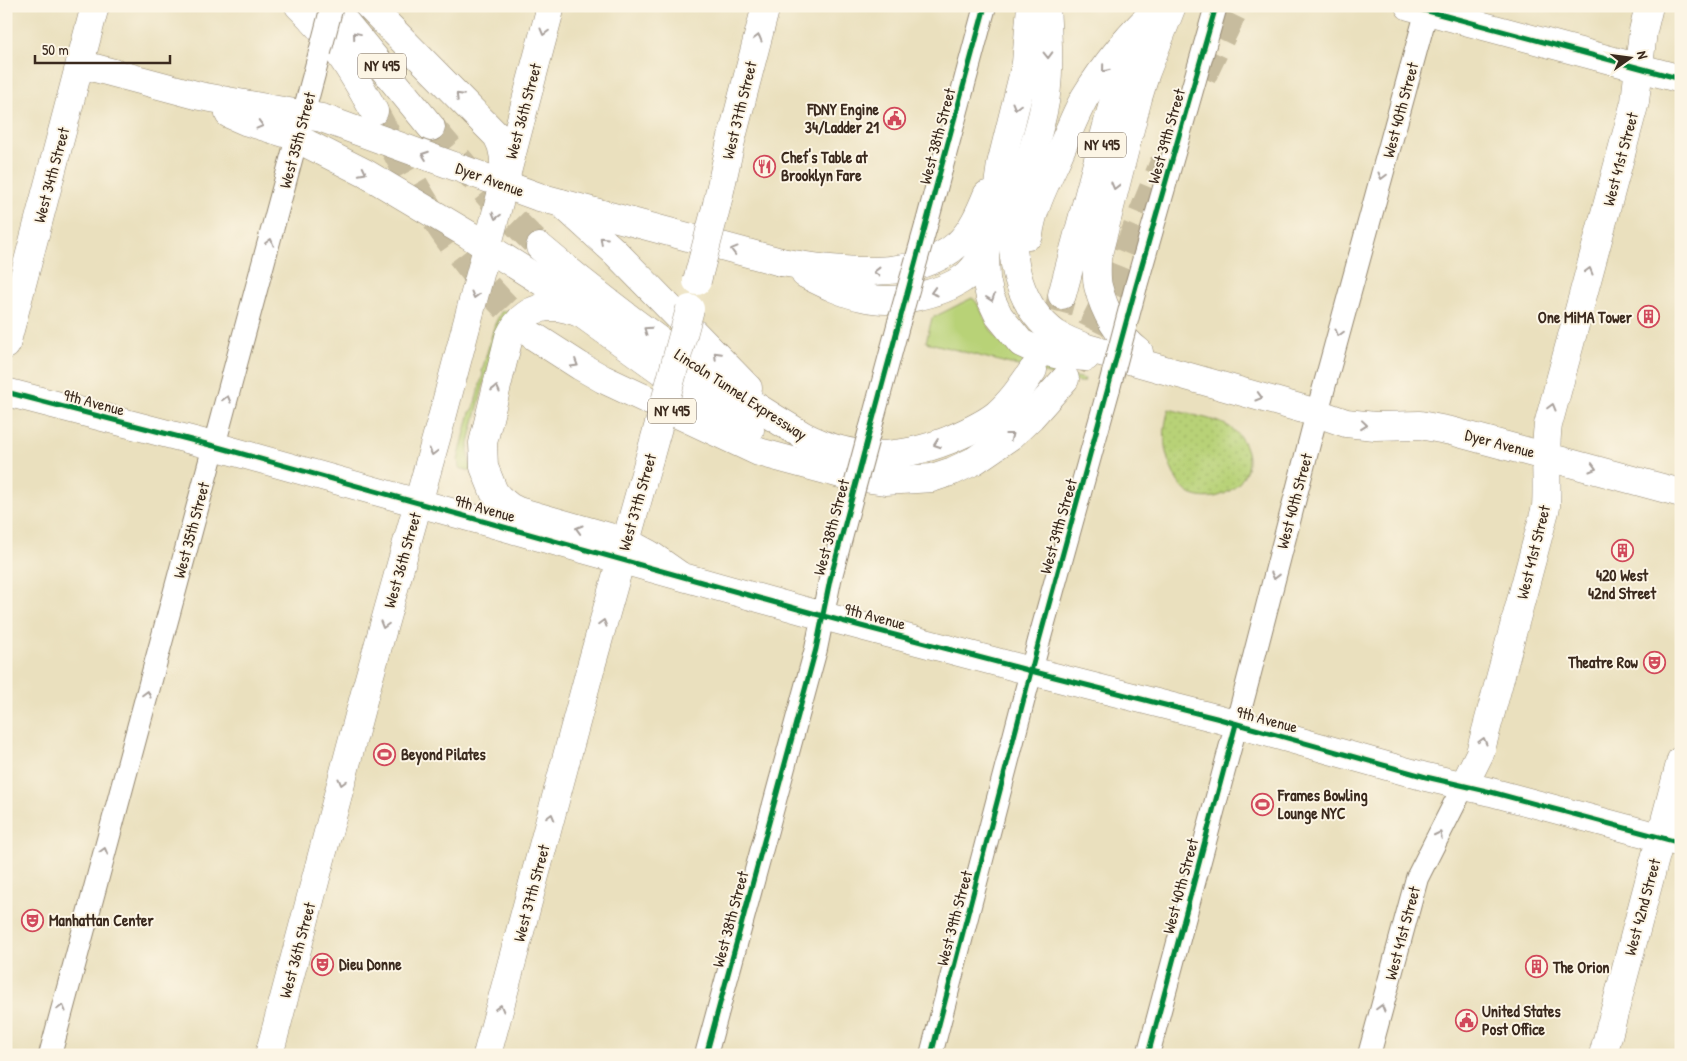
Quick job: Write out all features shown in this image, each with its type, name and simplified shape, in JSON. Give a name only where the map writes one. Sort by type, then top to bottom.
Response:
[{"type":"main road","name":"West 34th Street","points":[[6,345],[95,6]]},
{"type":"main road","name":"NY 495","points":[[299,6],[316,22],[335,47],[374,111]]},
{"type":"main road","name":"NY 495","points":[[332,6],[431,127]]},
{"type":"main road","points":[[369,6],[497,136],[502,144],[505,156],[504,184]]},
{"type":"main road","name":"West 36th Street","points":[[269,1055],[551,6]]},
{"type":"main road","name":"West 37th Street","points":[[487,1055],[690,309],[717,204],[730,141],[766,6]]},
{"type":"main road","points":[[1031,6],[1023,83],[1001,164],[995,207],[985,253],[986,279],[990,297],[999,316],[1021,342],[1034,349],[1060,355],[1127,359]]},
{"type":"main road","points":[[1046,6],[1047,90],[1015,219],[1013,238],[1014,263],[1024,298],[1045,325],[1057,335],[1069,341],[1127,359]]},
{"type":"main road","points":[[1127,359],[1059,319],[1049,309],[1041,296],[1030,267],[1030,232],[1042,191],[1085,98],[1099,76],[1138,27],[1160,6]]},
{"type":"main road","name":"NY 495","points":[[1062,295],[1118,88],[1168,6]]},
{"type":"main road","points":[[1164,370],[1132,347],[1114,324],[1106,310],[1098,284],[1097,258],[1138,98],[1146,72],[1172,6]]},
{"type":"main road","name":"West 41st Street","points":[[1464,786],[1480,753],[1546,507],[1548,476],[1545,441],[1548,425],[1634,104],[1643,31],[1649,6]]},
{"type":"main road","points":[[1422,8],[1681,79]]},
{"type":"main road","name":"Dyer Avenue","points":[[80,64],[200,96],[301,126],[383,183],[555,290],[582,314]]},
{"type":"main road","name":"Dyer Avenue","points":[[301,126],[322,118],[560,203],[781,262]]},
{"type":"main road","points":[[781,262],[812,268],[887,272],[929,260],[955,246],[968,232],[978,215],[1001,164]]},
{"type":"main road","points":[[560,203],[589,227],[622,259],[733,371],[774,417]]},
{"type":"main road","name":"Lincoln Tunnel Expressway","points":[[540,247],[582,282],[720,382],[818,443],[848,452],[874,456],[906,453],[938,444],[970,431],[996,415]]},
{"type":"main road","points":[[781,262],[826,284],[863,298],[897,300],[930,294],[948,288],[966,276],[985,253]]},
{"type":"main road","points":[[623,551],[510,507],[494,492],[484,467],[482,451],[484,436],[510,337],[516,324],[534,310],[548,307],[563,308],[582,314],[716,410],[817,467]]},
{"type":"main road","name":"Lincoln Tunnel Expressway","points":[[535,337],[603,379],[759,452],[848,476],[867,479],[902,480],[932,478],[954,470],[993,449],[1031,418],[1065,379]]},
{"type":"main road","name":"Dyer Avenue","points":[[1127,359],[1346,422],[1374,426],[1420,425],[1451,431],[1546,455],[1681,493]]},
{"type":"main road","name":"Lincoln Tunnel Expressway","points":[[902,480],[941,466],[960,456],[978,441],[996,415],[1009,402],[1033,370]]},
{"type":"main road","name":"9th Avenue","points":[[6,392],[214,446],[418,503],[623,551],[649,554],[679,575],[823,616],[1670,840]]},
{"type":"main road","name":"West 42nd Street","points":[[1603,1055],[1670,840],[1681,760]]},
{"type":"street","name":"West 35th Street","points":[[50,1055],[332,6]]},
{"type":"street","name":"West 38th Street","points":[[706,1055],[814,658],[830,580],[853,493],[985,6]]},
{"type":"street","name":"West 39th Street","points":[[930,1055],[1031,671],[1136,286],[1216,6]]},
{"type":"street","name":"West 40th Street","points":[[1148,1055],[1422,8]]},
{"type":"street","name":"West 41st Street","points":[[1369,1055],[1417,878],[1464,786]]},
{"type":"green space","points":[[972,298],[980,307],[989,327],[1008,348],[1019,356],[1044,368],[1085,379],[1084,382],[926,342],[932,318]]},
{"type":"green space","points":[[510,310],[497,333],[472,430],[468,449],[471,471],[459,468],[458,460],[470,412],[473,410],[495,324],[501,312]]},
{"type":"green space","points":[[1169,409],[1222,423],[1238,435],[1245,446],[1248,458],[1247,469],[1235,487],[1215,497],[1203,498],[1192,495],[1183,488],[1173,472],[1165,449],[1165,425]]},
{"type":"tunnel","points":[[1202,77],[1236,6]]},
{"type":"tunnel","points":[[374,111],[420,194],[451,242],[491,291],[535,337]]},
{"type":"tunnel","points":[[431,127],[493,200],[540,247]]},
{"type":"tunnel","points":[[1072,367],[1111,290],[1164,162]]},
{"type":"tunnel","points":[[1043,351],[1055,321],[1062,295]]},
{"type":"cycle path","points":[[706,1055],[816,649],[830,580],[985,6]]},
{"type":"cycle path","points":[[931,1055],[1040,637],[1136,286],[1216,6]]},
{"type":"cycle path","points":[[1409,6],[1681,79]]},
{"type":"cycle path","points":[[6,392],[214,446],[823,616],[1216,718],[1426,777],[1491,792],[1681,843]]},
{"type":"cycle path","points":[[1148,1055],[1236,724]]},
{"type":"place","name":"FDNY Engine 34/Ladder 21","points":[[895,118]]},
{"type":"place","name":"Chef's Table at Brooklyn Fare","points":[[765,166]]},
{"type":"place","name":"One MiMA Tower","points":[[1648,317]]},
{"type":"place","name":"420 West 42nd Street","points":[[1622,551]]},
{"type":"place","name":"Theatre Row","points":[[1654,662]]},
{"type":"place","name":"Beyond Pilates","points":[[385,754]]},
{"type":"place","name":"Frames Bowling Lounge NYC","points":[[1262,804]]},
{"type":"place","name":"Manhattan Center","points":[[33,920]]},
{"type":"place","name":"Dieu Donne","points":[[323,964]]},
{"type":"place","name":"The Orion","points":[[1537,967]]},
{"type":"place","name":"United States Post Office","points":[[1466,1020]]}]
